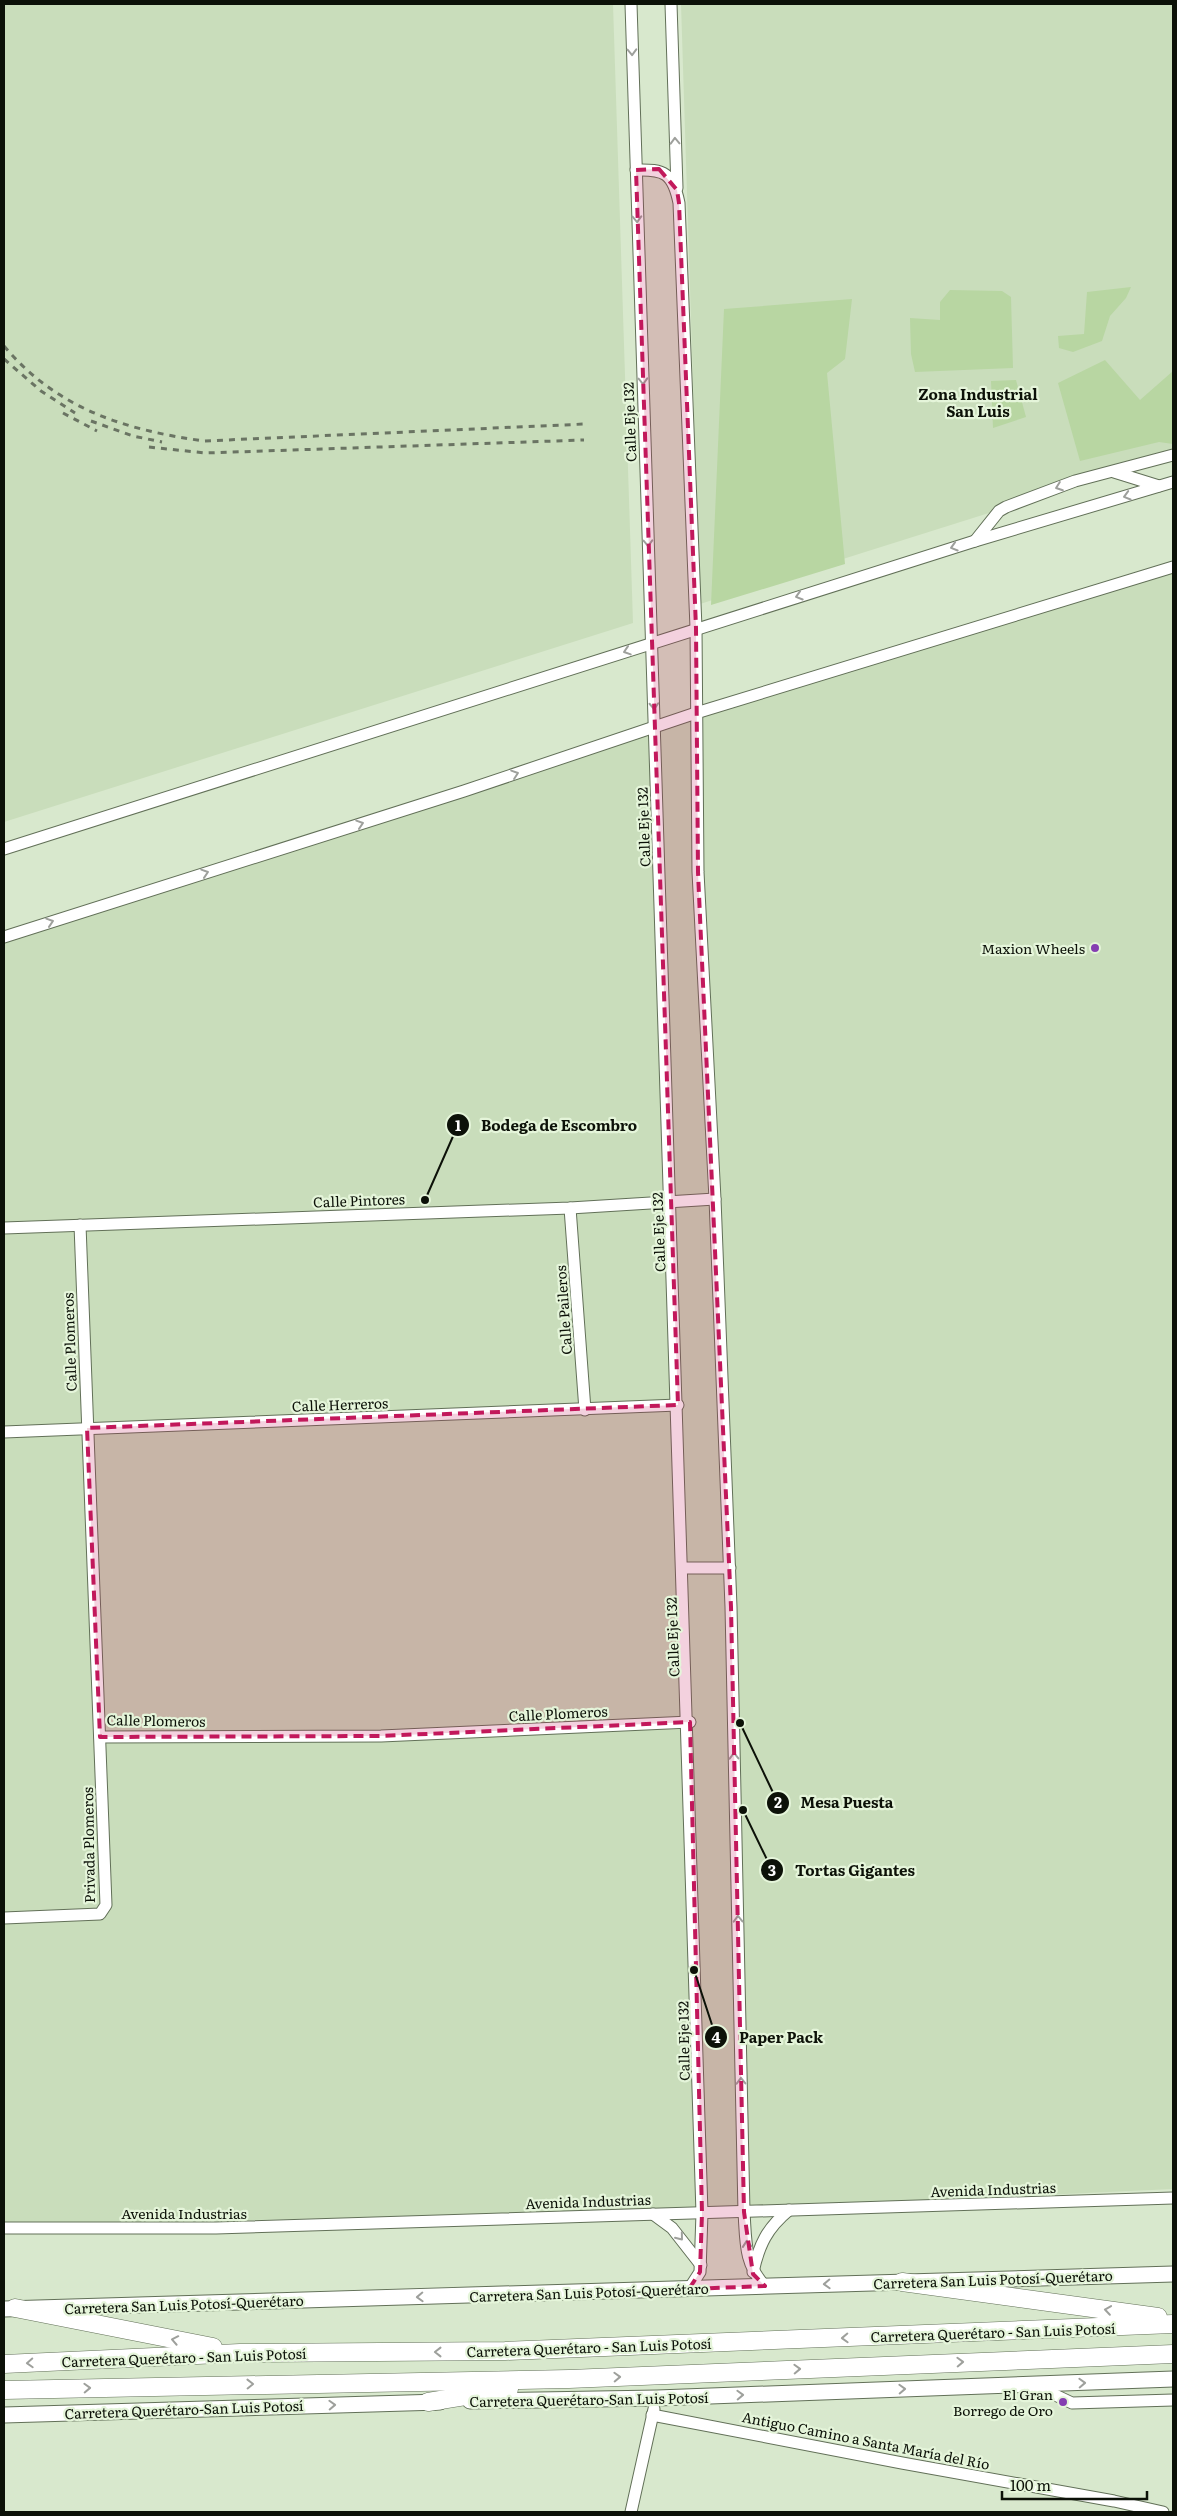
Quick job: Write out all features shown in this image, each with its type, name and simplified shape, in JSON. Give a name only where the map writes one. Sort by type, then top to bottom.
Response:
[{"type":"highway","points":[[902,2282],[1173,2319]]},
{"type":"highway","points":[[10,2308],[240,2353]]},
{"type":"highway","name":"Carretera Querétaro - San Luis Potosí","points":[[4,2364],[240,2353],[505,2351],[1173,2324]]},
{"type":"highway","name":"Carretera Querétaro - San Luis Potosí","points":[[4,2390],[569,2379],[1173,2354]]},
{"type":"highway","points":[[1109,2356],[1173,2362]]},
{"type":"highway","points":[[428,2402],[569,2379]]},
{"type":"main road","name":"Carretera San Luis Potosí-Querétaro","points":[[10,2308],[1173,2274]]},
{"type":"main road","name":"Carretera Querétaro-San Luis Potosí","points":[[4,2415],[428,2402],[656,2398],[1173,2379]]},
{"type":"street","name":"Calle Eje 132","points":[[631,4],[651,643],[690,1722],[702,2213],[700,2272],[688,2289]]},
{"type":"street","points":[[671,4],[696,628],[698,872],[715,1199],[730,1568],[744,2212],[748,2255],[753,2274],[765,2286]]},
{"type":"street","points":[[636,170],[659,169],[669,177],[677,190]]},
{"type":"street","points":[[975,541],[999,511],[1006,507],[1075,481],[1173,455]]},
{"type":"street","points":[[1114,472],[1159,486]]},
{"type":"street","points":[[4,849],[696,628],[975,541],[1173,482]]},
{"type":"street","points":[[4,937],[464,791],[696,713],[1173,567]]},
{"type":"street","name":"Calle Pintores","points":[[4,1228],[570,1208],[715,1199]]},
{"type":"street","name":"Calle Paileros","points":[[570,1208],[585,1410]]},
{"type":"street","name":"Calle Plomeros","points":[[80,1225],[100,1737],[381,1736],[690,1722]]},
{"type":"street","name":"Calle Herreros","points":[[4,1432],[678,1405]]},
{"type":"street","points":[[684,1568],[730,1568]]},
{"type":"street","name":"Privada Plomeros","points":[[4,1918],[100,1914],[103,1912],[106,1905],[100,1737]]},
{"type":"street","name":"Avenida Industrias","points":[[4,2228],[216,2228],[1173,2198]]},
{"type":"street","points":[[753,2274],[758,2250],[767,2232],[774,2222],[789,2210]]},
{"type":"street","points":[[653,2214],[672,2228],[701,2265]]},
{"type":"street","points":[[1032,2384],[1072,2403],[1173,2400]]},
{"type":"street","points":[[631,2512],[656,2398]]},
{"type":"street","name":"Antiguo Camino a Santa María del Río","points":[[652,2415],[902,2464],[1114,2501],[1163,2512]]},
{"type":"highlighted area","points":[[659,169],[677,190],[679,203],[696,628],[698,872],[731,1607],[744,2212],[753,2274],[765,2286],[689,2289],[700,2272],[702,2213],[690,1722],[381,1736],[100,1737],[87,1428],[678,1405],[636,170]]},
{"type":"shaded area","points":[[4,4],[613,4],[633,623],[4,822]]},
{"type":"shaded area","points":[[681,4],[1173,4],[1173,455],[700,604]]},
{"type":"shaded area","points":[[1131,287],[1126,298],[1110,316],[1102,341],[1073,352],[1059,348],[1058,336],[1084,334],[1087,292]]},
{"type":"shaded area","points":[[950,290],[1002,291],[1011,297],[1013,368],[915,372],[911,354],[910,318],[940,320],[940,302]]},
{"type":"shaded area","points":[[852,299],[845,359],[827,373],[845,564],[711,605],[724,309]]},
{"type":"shaded area","points":[[1105,360],[1140,400],[1173,371],[1173,444],[1159,442],[1080,461],[1058,383]]},
{"type":"shaded area","points":[[1016,380],[1026,417],[993,428],[991,381]]},
{"type":"shaded area","points":[[1173,566],[1173,2189],[768,2208],[4,2226],[4,937]]},
{"type":"railway","points":[[4,346],[46,386],[94,413],[120,423],[147,430],[204,441],[585,424]]},
{"type":"railway","points":[[4,359],[41,391],[75,413]]},
{"type":"railway","points":[[63,413],[97,431]]},
{"type":"railway","points":[[91,421],[133,436],[162,442]]},
{"type":"railway","points":[[149,447],[205,453],[584,440]]},
{"type":"place","name":"Maxion Wheels","points":[[1095,948]]},
{"type":"place","name":"Bodega de Escombro","points":[[425,1200]]},
{"type":"place","name":"Mesa Puesta","points":[[740,1723]]},
{"type":"place","name":"Tortas Gigantes","points":[[743,1810]]},
{"type":"place","name":"Paper Pack","points":[[694,1970]]},
{"type":"place","name":"El Gran Borrego de Oro","points":[[1063,2402]]},
{"type":"district","name":"Zona Industrial San Luis","points":[[978,402]]}]
